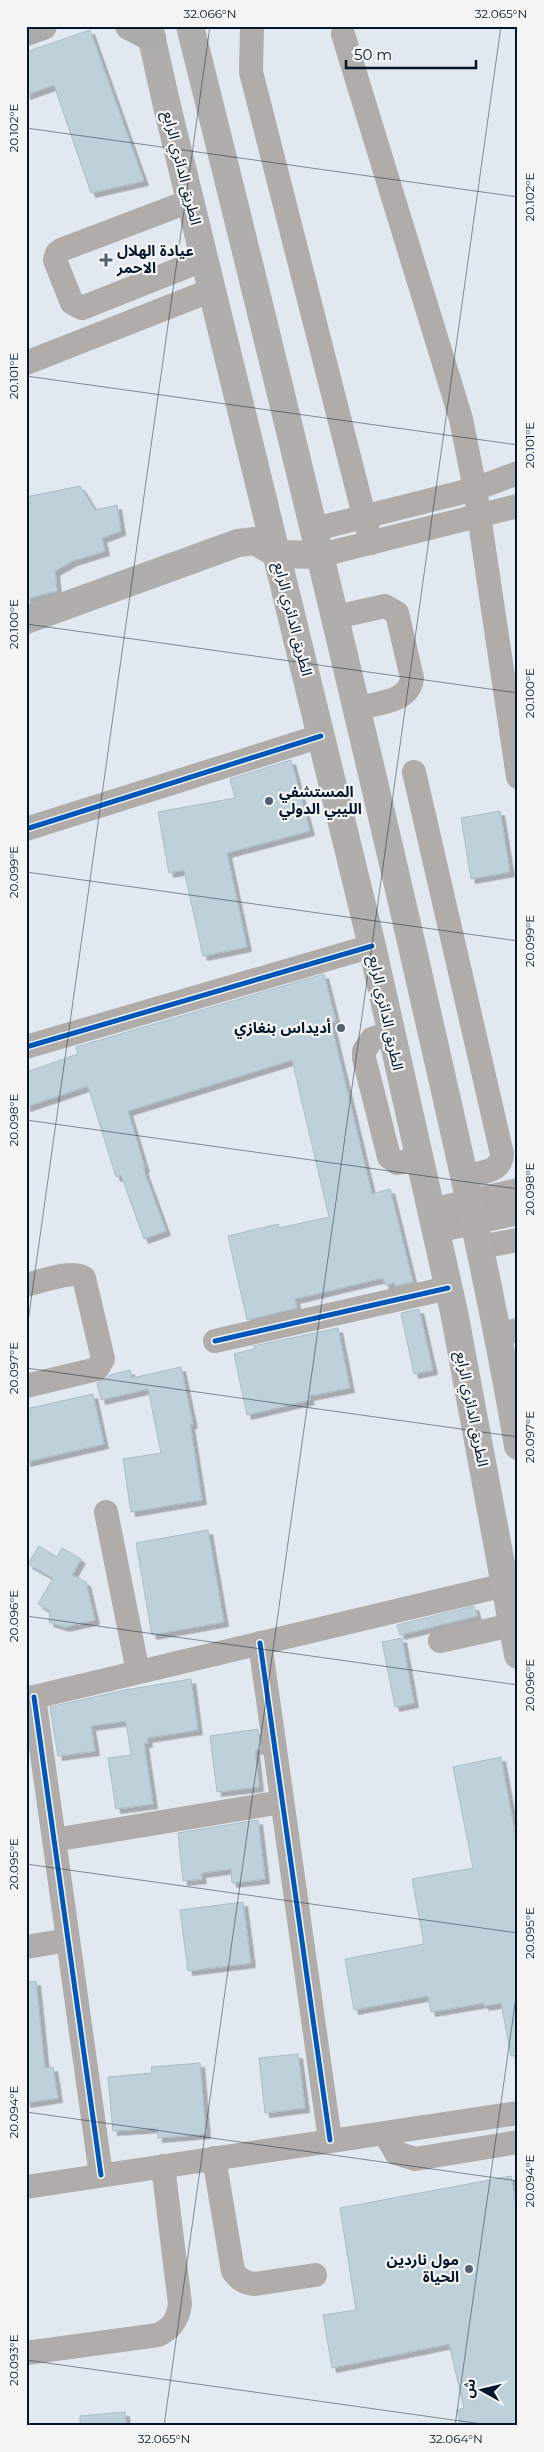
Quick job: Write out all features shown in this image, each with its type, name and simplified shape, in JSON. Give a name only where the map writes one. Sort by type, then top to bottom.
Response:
[{"type":"highway","points":[[26,32],[43,26]]},
{"type":"main road","points":[[190,26],[358,708],[472,1212],[507,1333],[516,1423]]},
{"type":"main road","name":"الطريق الدائري الرابع","points":[[143,30],[205,259],[372,946],[448,1288],[518,1655]]},
{"type":"main road","points":[[26,620],[232,544],[255,541],[277,554],[318,542]]},
{"type":"street","points":[[252,26],[251,72],[371,543]]},
{"type":"street","points":[[343,34],[461,419],[511,687],[518,778]]},
{"type":"street","points":[[190,200],[60,250],[57,252],[55,260],[72,303],[82,308],[205,259]]},
{"type":"street","points":[[26,363],[212,290]]},
{"type":"street","points":[[318,542],[364,516],[475,488],[518,473]]},
{"type":"street","points":[[318,542],[371,543],[518,506]]},
{"type":"street","points":[[336,617],[385,606],[398,613],[412,678],[410,688],[402,696],[358,708]]},
{"type":"street","points":[[26,829],[321,736]]},
{"type":"street","points":[[414,772],[502,1154],[500,1162],[493,1170],[472,1212]]},
{"type":"street","points":[[26,1047],[372,946]]},
{"type":"street","points":[[433,1221],[472,1212],[518,1190]]},
{"type":"street","points":[[472,1212],[518,1213]]},
{"type":"street","points":[[472,1212],[518,1240]]},
{"type":"street","points":[[26,1285],[72,1274],[77,1274],[84,1278],[103,1359],[97,1369],[26,1386]]},
{"type":"street","points":[[215,1341],[448,1288]]},
{"type":"street","points":[[106,1512],[138,1672]]},
{"type":"street","points":[[101,2175],[54,1840],[30,1698],[505,1585]]},
{"type":"street","points":[[440,1641],[512,1625]]},
{"type":"street","points":[[260,1644],[330,2140]]},
{"type":"street","points":[[54,1840],[282,1802]]},
{"type":"street","points":[[26,1947],[68,1940]]},
{"type":"street","points":[[26,2187],[518,2113]]},
{"type":"street","points":[[385,2133],[396,2153],[415,2159],[518,2142]]},
{"type":"street","points":[[214,2158],[233,2271],[236,2276],[247,2283],[255,2284],[315,2275]]},
{"type":"street","points":[[26,2353],[158,2335],[171,2327],[179,2313],[180,2304],[163,2166]]},
{"type":"building","points":[[90,30],[144,181],[91,193],[54,85],[26,95],[26,52]]},
{"type":"building","points":[[80,486],[95,510],[117,505],[121,531],[102,538],[105,551],[73,561],[55,571],[57,591],[26,599],[26,497]]},
{"type":"building","points":[[291,760],[310,831],[227,853],[247,947],[203,956],[184,870],[169,873],[158,812],[235,798],[230,779]]},
{"type":"building","points":[[500,811],[510,872],[471,879],[461,818]]},
{"type":"building","points":[[324,974],[336,1021],[331,1023],[372,1194],[390,1189],[413,1282],[395,1286],[395,1283],[385,1285],[383,1278],[295,1299],[297,1308],[247,1320],[228,1236],[278,1224],[279,1228],[329,1217],[292,1060],[128,1111],[145,1168],[143,1168],[166,1231],[144,1239],[121,1175],[116,1177],[88,1086],[26,1107],[26,1072],[78,1054],[76,1047]]},
{"type":"building","points":[[419,1309],[433,1370],[414,1374],[401,1313]]},
{"type":"building","points":[[338,1328],[350,1388],[309,1396],[310,1400],[247,1415],[234,1354],[254,1349],[254,1346]]},
{"type":"building","points":[[181,1367],[193,1424],[190,1424],[202,1500],[131,1512],[123,1459],[161,1453],[148,1389],[101,1400],[97,1383],[105,1380],[110,1375],[130,1370],[132,1378]]},
{"type":"building","points":[[93,1394],[104,1444],[26,1462],[26,1409]]},
{"type":"building","points":[[208,1530],[224,1622],[152,1635],[136,1543]]},
{"type":"building","points":[[39,1546],[57,1557],[62,1548],[81,1559],[72,1575],[86,1582],[95,1620],[65,1627],[49,1622],[50,1611],[38,1604],[53,1578],[28,1564]]},
{"type":"building","points":[[474,1606],[477,1616],[400,1635],[397,1625]]},
{"type":"building","points":[[402,1638],[414,1703],[395,1707],[382,1642]]},
{"type":"building","points":[[191,1679],[198,1730],[147,1738],[148,1743],[144,1743],[153,1804],[116,1809],[108,1758],[131,1755],[126,1721],[91,1726],[95,1751],[58,1756],[50,1707],[125,1690]]},
{"type":"building","points":[[258,1729],[261,1749],[255,1750],[259,1787],[217,1792],[210,1736]]},
{"type":"building","points":[[501,1757],[518,1850],[518,2055],[511,2056],[501,2003],[484,2006],[484,2003],[431,2012],[428,1996],[354,2010],[345,1959],[424,1944],[412,1879],[473,1868],[453,1767]]},
{"type":"building","points":[[258,1820],[265,1879],[232,1883],[231,1869],[201,1873],[202,1879],[183,1881],[178,1833]]},
{"type":"building","points":[[243,1902],[251,1963],[188,1971],[180,1910]]},
{"type":"building","points":[[36,1981],[45,2068],[53,2067],[58,2098],[26,2103],[26,1982]]},
{"type":"building","points":[[298,2054],[305,2108],[265,2113],[259,2058]]},
{"type":"building","points":[[200,2063],[206,2134],[158,2138],[157,2128],[113,2131],[108,2077],[152,2073],[151,2067]]},
{"type":"building","points":[[511,2176],[518,2217],[518,2426],[461,2426],[457,2410],[464,2408],[449,2344],[332,2368],[323,2315],[356,2310],[340,2208]]},
{"type":"building","points":[[125,2412],[126,2426],[80,2426],[80,2416]]},
{"type":"cycle path","points":[[26,829],[321,736]]},
{"type":"cycle path","points":[[26,1047],[372,946]]},
{"type":"cycle path","points":[[215,1341],[448,1288]]},
{"type":"cycle path","points":[[260,1643],[330,2140]]},
{"type":"cycle path","points":[[34,1697],[101,2175]]},
{"type":"place","name":"عيادة الهلال الاحمر","points":[[106,260]]},
{"type":"place","name":"المستشفي الليبي الدولي","points":[[269,801]]},
{"type":"place","name":"أديداس بنغازي","points":[[341,1028]]},
{"type":"place","name":"مول ناردين الحياة","points":[[469,2269]]}]
